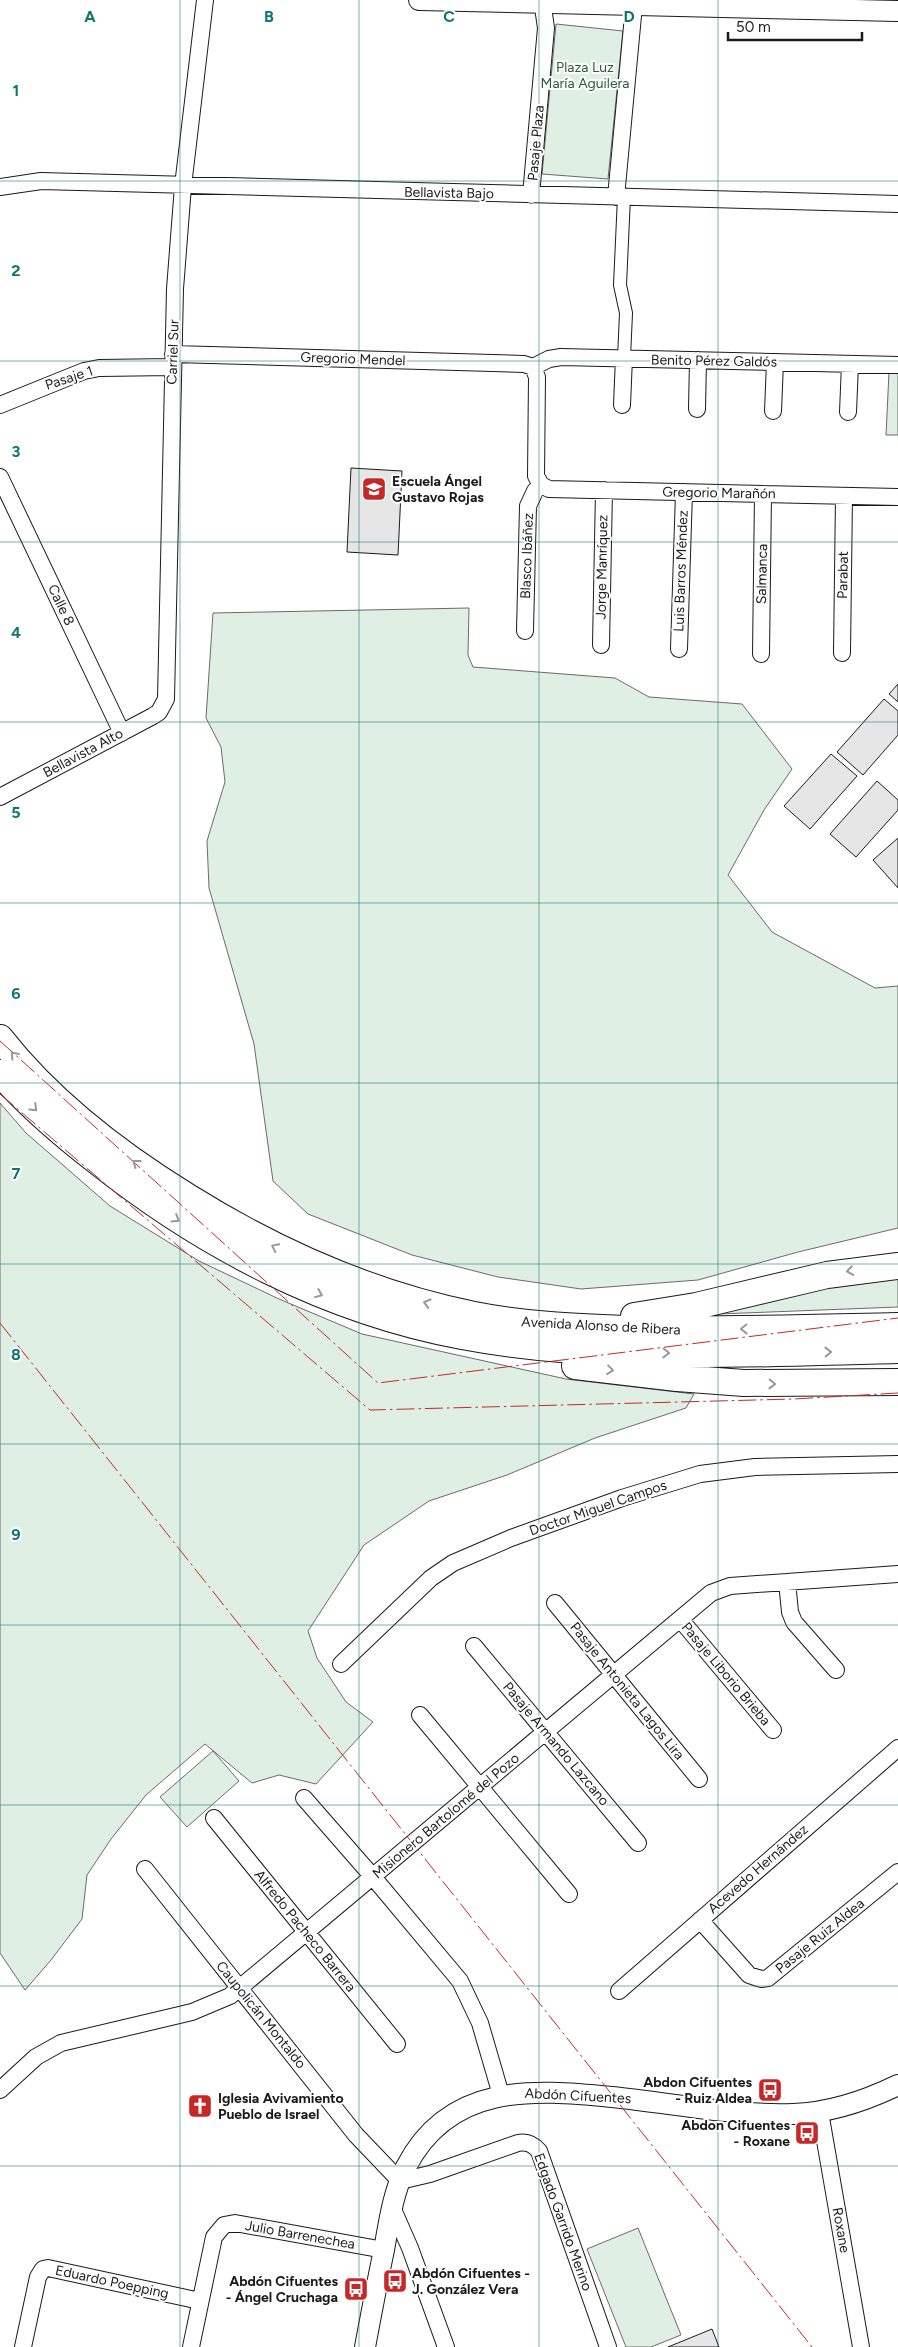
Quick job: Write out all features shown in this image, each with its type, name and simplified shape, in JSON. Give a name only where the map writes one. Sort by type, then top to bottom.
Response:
[{"type":"highway","name":"Avenida Alonso de Ribera","points":[[0,1038],[27,1070],[85,1124],[149,1174],[247,1233],[316,1266],[392,1293],[474,1315],[554,1326],[695,1330],[898,1326]]},
{"type":"highway","name":"Avenida Alonso de Ribera","points":[[0,1073],[47,1120],[113,1174],[158,1207],[221,1246],[259,1266],[330,1298],[413,1324],[461,1336],[539,1347],[622,1352],[740,1354],[898,1350]]},
{"type":"highway","points":[[554,1326],[696,1306],[827,1275],[898,1266]]},
{"type":"highway","points":[[461,1336],[496,1348],[566,1365],[677,1378],[775,1384],[898,1382]]},
{"type":"street","name":"Carriel Sur","points":[[163,706],[167,682],[172,361],[175,289],[183,186],[205,0]]},
{"type":"street","points":[[419,0],[543,1],[634,5],[886,7]]},
{"type":"street","name":"Pasaje Plaza","points":[[531,195],[546,28],[543,1]]},
{"type":"street","points":[[622,405],[626,313],[620,285],[620,197],[634,5]]},
{"type":"street","name":"Bellavista Bajo","points":[[0,187],[41,181],[898,204]]},
{"type":"street","name":"Benito Pérez Galdós","points":[[533,368],[543,361],[555,357],[898,365]]},
{"type":"street","points":[[697,409],[698,360]]},
{"type":"street","name":"Gregorio Mendel","points":[[172,361],[524,364],[533,368]]},
{"type":"street","name":"Pasaje 1","points":[[0,404],[84,371],[172,361]]},
{"type":"street","points":[[773,411],[775,362]]},
{"type":"street","points":[[848,412],[850,364]]},
{"type":"street","points":[[533,368],[536,377],[536,476],[541,485]]},
{"type":"street","name":"Calle 8","points":[[0,477],[122,733]]},
{"type":"street","name":"Gregorio Marañón","points":[[541,485],[549,489],[898,497]]},
{"type":"street","name":"Blasco Ibáñez","points":[[524,631],[528,506],[535,491],[541,485]]},
{"type":"street","name":"Jorge Manríquez","points":[[600,644],[604,490]]},
{"type":"street","name":"Luis Barros Méndez","points":[[679,649],[684,492]]},
{"type":"street","name":"Salmanca","points":[[761,654],[763,494]]},
{"type":"street","name":"Parabat","points":[[842,653],[844,496]]},
{"type":"street","name":"Bellavista Alto","points":[[0,797],[154,716],[163,706]]},
{"type":"street","name":"Doctor Miguel Campos","points":[[341,1664],[445,1567],[511,1538],[570,1516],[717,1470],[755,1466],[898,1464]]},
{"type":"street","name":"Misionero Bartolomé del Pozo","points":[[0,2090],[36,2057],[61,2043],[192,2012],[219,2002],[240,1989],[711,1593],[730,1586],[898,1574]]},
{"type":"street","points":[[787,1582],[790,1612],[794,1622],[836,1670]]},
{"type":"street","name":"Pasaje Antonieta Lagos Lira","points":[[555,1603],[699,1779]]},
{"type":"street","name":"Pasaje Liborio Brieba","points":[[680,1619],[773,1730]]},
{"type":"street","name":"Pasaje Armando Lazcano","points":[[474,1646],[638,1843]]},
{"type":"street","points":[[420,1714],[569,1894]]},
{"type":"street","name":"Acevedo Hernández","points":[[618,1991],[898,1748]]},
{"type":"street","points":[[304,1798],[373,1877],[460,1982],[480,2023],[501,2095]]},
{"type":"street","name":"Alfredo Pacheco Barrera","points":[[214,1818],[397,2044]]},
{"type":"street","name":"Caupolicán Montaldo","points":[[145,1869],[356,2134],[400,2181]]},
{"type":"street","name":"Pasaje Ruiz Aldea","points":[[700,1920],[749,1975],[761,1979],[768,1978],[898,1872]]},
{"type":"street","name":"Abdón Cifuentes","points":[[365,2347],[392,2207],[400,2181],[413,2154],[422,2143],[445,2120],[460,2110],[501,2095],[518,2092],[558,2092],[757,2114],[791,2114],[820,2112],[864,2100],[898,2085]]},
{"type":"street","name":"Roxane","points":[[820,2112],[861,2347]]},
{"type":"street","name":"Edgado Garrido Merino","points":[[400,2181],[430,2174],[518,2142],[532,2144],[539,2151],[608,2347]]},
{"type":"street","points":[[392,2207],[410,2248],[446,2347]]},
{"type":"street","name":"Julio Barrenechea","points":[[191,2347],[214,2237],[220,2228],[230,2223],[384,2250]]},
{"type":"street","name":"Eduardo Poepping","points":[[23,2347],[38,2277],[40,2273],[48,2268],[200,2301]]},
{"type":"green space","name":"Plaza Luz María Aguilera","points":[[556,24],[623,31],[608,179],[542,174]]},
{"type":"green space","points":[[889,372],[898,372],[898,435],[886,435]]},
{"type":"green space","points":[[469,608],[468,655],[473,667],[615,678],[649,697],[742,704],[792,769],[764,810],[728,875],[772,932],[875,988],[898,986],[898,1228],[798,1252],[698,1280],[581,1289],[498,1277],[412,1255],[308,1214],[273,1181],[254,1044],[209,888],[207,841],[225,782],[221,747],[206,718],[213,613]]},
{"type":"green space","points":[[0,1103],[26,1133],[110,1206],[199,1261],[279,1299],[362,1334],[566,1379],[694,1394],[686,1408],[595,1438],[507,1475],[429,1501],[364,1545],[308,1631],[317,1658],[346,1702],[373,1722],[316,1784],[279,1775],[252,1783],[205,1744],[146,1795],[111,1839],[87,1875],[82,1919],[25,1990],[0,1953]]},
{"type":"green space","points":[[898,1273],[898,1307],[719,1314],[833,1281]]},
{"type":"green space","points":[[213,1751],[239,1781],[187,1827],[160,1797]]},
{"type":"green space","points":[[638,2228],[681,2335],[651,2347],[626,2347],[587,2249]]},
{"type":"building","points":[[351,468],[402,471],[398,555],[347,552]]},
{"type":"building","points":[[898,684],[898,702],[889,694]]},
{"type":"building","points":[[884,699],[898,711],[898,735],[863,775],[837,752]]},
{"type":"building","points":[[831,754],[857,776],[810,829],[784,806]]},
{"type":"building","points":[[877,781],[898,800],[898,810],[856,857],[830,834]]},
{"type":"building","points":[[898,838],[898,888],[873,860]]},
{"type":"building","points":[[712,2329],[719,2347],[668,2347]]},
{"type":"power","points":[[0,1041],[378,1383],[898,1318]]},
{"type":"power","points":[[0,1094],[370,1410],[794,1399],[898,1393]]},
{"type":"power","points":[[0,1323],[812,2347]]},
{"type":"place","name":"Escuela Ángel Gustavo Rojas","points":[[374,489]]},
{"type":"place","name":"Abdon Cifuentes - Ruiz Aldea","points":[[770,2090]]},
{"type":"place","name":"Iglesia Avivamiento Pueblo de Israel","points":[[200,2106]]},
{"type":"place","name":"Abdon Cifuentes - Roxane","points":[[807,2133]]},
{"type":"place","name":"Abdón Cifuentes - J. González Vera","points":[[395,2281]]},
{"type":"place","name":"Abdón Cifuentes - Ángel Cruchaga","points":[[356,2289]]}]
